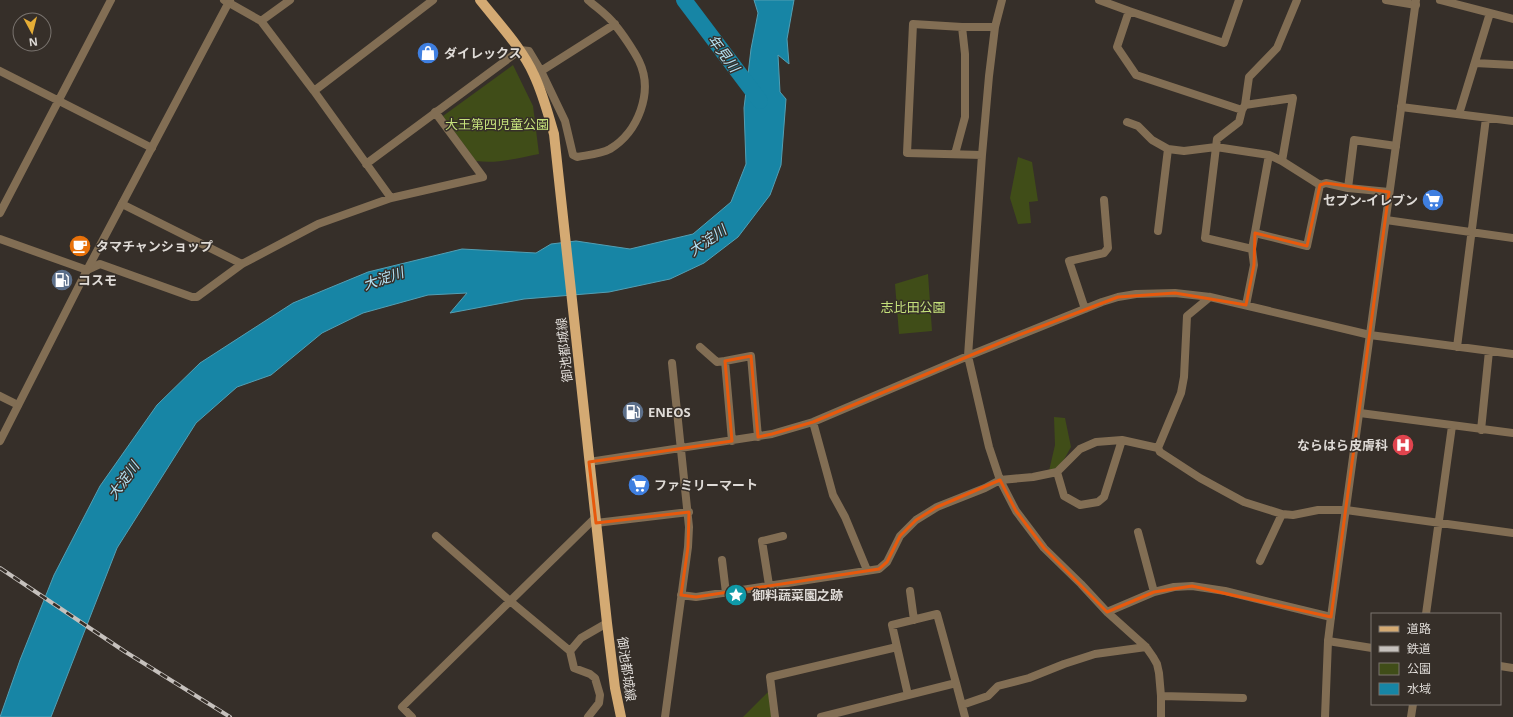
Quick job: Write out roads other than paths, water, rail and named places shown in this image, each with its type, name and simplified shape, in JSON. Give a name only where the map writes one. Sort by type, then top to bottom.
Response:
[{"type":"main road","name":"御池都城線","points":[[480,0],[520,50],[534,75],[554,134],[595,521],[615,688],[621,717]]},
{"type":"street","points":[[0,214],[111,0]]},
{"type":"street","points":[[261,21],[290,0]]},
{"type":"street","points":[[314,91],[433,0]]},
{"type":"street","points":[[366,164],[520,50],[529,51],[541,71],[565,121],[573,155],[577,157],[609,150],[625,137],[636,122],[644,102],[644,82],[639,61],[615,24],[588,0]]},
{"type":"street","points":[[1002,0],[995,28],[989,76],[968,356],[988,448],[1000,480],[1016,511],[1044,548],[1107,612],[1146,647],[1157,664],[1161,696],[1161,717]]},
{"type":"street","points":[[1099,0],[1224,43],[1239,0]]},
{"type":"street","points":[[1252,249],[1206,238],[1217,139],[1239,122],[1249,77],[1276,48],[1297,0]]},
{"type":"street","points":[[1323,715],[1331,617],[1416,2],[1386,0]]},
{"type":"street","points":[[1440,0],[1513,19]]},
{"type":"street","points":[[0,441],[87,270],[228,1],[261,21],[314,91],[391,198]]},
{"type":"street","points":[[1129,11],[1117,47],[1136,75],[1243,107],[1292,98],[1282,161]]},
{"type":"street","points":[[1460,114],[1490,13]]},
{"type":"street","points":[[541,71],[615,24]]},
{"type":"street","points":[[982,155],[906,153],[913,24],[995,28]]},
{"type":"street","points":[[955,154],[965,117],[965,54],[962,27]]},
{"type":"street","points":[[1475,63],[1513,65]]},
{"type":"street","points":[[0,71],[152,148]]},
{"type":"street","points":[[1401,107],[1513,121]]},
{"type":"street","points":[[0,239],[87,270],[100,264],[192,297],[197,297],[242,264],[318,224],[391,198],[483,177],[436,112]]},
{"type":"street","points":[[1457,347],[1486,118]]},
{"type":"street","points":[[1127,122],[1138,126],[1152,140],[1168,148],[1184,151],[1216,147],[1269,155],[1282,161],[1320,185]]},
{"type":"street","points":[[1348,188],[1354,140],[1396,146]]},
{"type":"street","points":[[1158,231],[1168,148]]},
{"type":"street","points":[[1246,305],[1254,265],[1252,249],[1269,155]]},
{"type":"street","points":[[1320,185],[1326,183],[1348,188],[1389,192]]},
{"type":"street","points":[[1255,232],[1307,246],[1320,185]]},
{"type":"street","points":[[1085,309],[1069,261],[1104,253],[1108,248],[1104,200]]},
{"type":"street","points":[[122,204],[242,264]]},
{"type":"street","points":[[1386,220],[1513,238]]},
{"type":"street","points":[[589,462],[772,434],[813,422],[968,356],[1085,309],[1118,297],[1136,294],[1175,293],[1210,297],[1370,334],[1513,354]]},
{"type":"street","points":[[1158,448],[1181,393],[1187,316],[1210,297]]},
{"type":"street","points":[[700,346],[717,362],[751,356],[758,436]]},
{"type":"street","points":[[1481,430],[1489,351]]},
{"type":"street","points":[[725,361],[732,441]]},
{"type":"street","points":[[665,717],[688,547],[689,512],[672,363]]},
{"type":"street","points":[[0,396],[18,405]]},
{"type":"street","points":[[1360,413],[1513,434]]},
{"type":"street","points":[[813,422],[833,495],[845,517],[867,570]]},
{"type":"street","points":[[1426,613],[1452,426]]},
{"type":"street","points":[[1057,472],[1064,496],[1080,506],[1098,502],[1104,497],[1122,440]]},
{"type":"street","points":[[681,595],[696,597],[726,593],[879,568],[887,562],[900,536],[916,520],[937,507],[985,488],[1000,480],[1033,477],[1057,472],[1080,449],[1096,442],[1122,440],[1158,448],[1160,452],[1200,478],[1244,502],[1282,514],[1293,515],[1318,510],[1346,510],[1513,533]]},
{"type":"street","points":[[412,717],[402,707],[595,521],[689,512]]},
{"type":"street","points":[[1260,561],[1282,514]]},
{"type":"street","points":[[1138,532],[1154,592]]},
{"type":"street","points":[[436,536],[510,602],[570,651],[574,668],[590,674],[595,678],[600,695],[599,703],[588,717]]},
{"type":"street","points":[[769,585],[762,541],[783,536]]},
{"type":"street","points":[[722,560],[726,593]]},
{"type":"street","points":[[1107,612],[1154,592],[1174,587],[1192,586],[1225,591],[1331,617]]},
{"type":"street","points":[[910,591],[914,620]]},
{"type":"street","points":[[908,695],[892,625],[938,614],[965,717]]},
{"type":"street","points":[[570,651],[581,638],[607,623]]},
{"type":"street","points":[[1328,641],[1371,648]]},
{"type":"street","points":[[775,717],[770,677],[897,647]]},
{"type":"street","points":[[962,705],[988,696],[998,686],[1029,678],[1095,654],[1146,647]]},
{"type":"street","points":[[1501,666],[1513,668]]},
{"type":"street","points":[[821,717],[956,683]]},
{"type":"street","points":[[1161,696],[1243,698]]},
{"type":"street","points":[[1411,717],[1413,705]]},
{"type":"water","name":"大淀川","points":[[754,0],[794,0],[787,39],[789,64],[778,55],[780,92],[786,99],[781,165],[770,195],[738,237],[704,263],[670,279],[609,292],[524,299],[450,313],[467,293],[428,295],[363,313],[322,333],[271,375],[237,387],[196,423],[117,548],[51,717],[0,717],[20,660],[54,575],[100,486],[157,405],[200,363],[293,303],[368,272],[462,249],[536,253],[551,244],[576,241],[630,249],[693,234],[731,202],[746,164],[744,108],[751,49],[758,13]]},
{"type":"waterway","name":"年見川","points":[[684,0],[760,101]]},
{"type":"railway","points":[[0,568],[124,651],[230,717]]},
{"type":"place","name":"ダイレックス","points":[[428,53]]},
{"type":"place","name":"セブン-イレブン","points":[[1433,200]]},
{"type":"place","name":"タマチャンショップ","points":[[80,246]]},
{"type":"place","name":"コスモ","points":[[62,280]]},
{"type":"place","name":"ENEOS","points":[[633,412]]},
{"type":"place","name":"ならはら皮膚科","points":[[1403,445]]},
{"type":"place","name":"ファミリーマート","points":[[639,485]]},
{"type":"place","name":"御料蔬菜園之跡","points":[[736,595]]},
{"type":"park label","name":"大王第四児童公園","points":[[497,124]]},
{"type":"park label","name":"志比田公園","points":[[913,307]]}]
